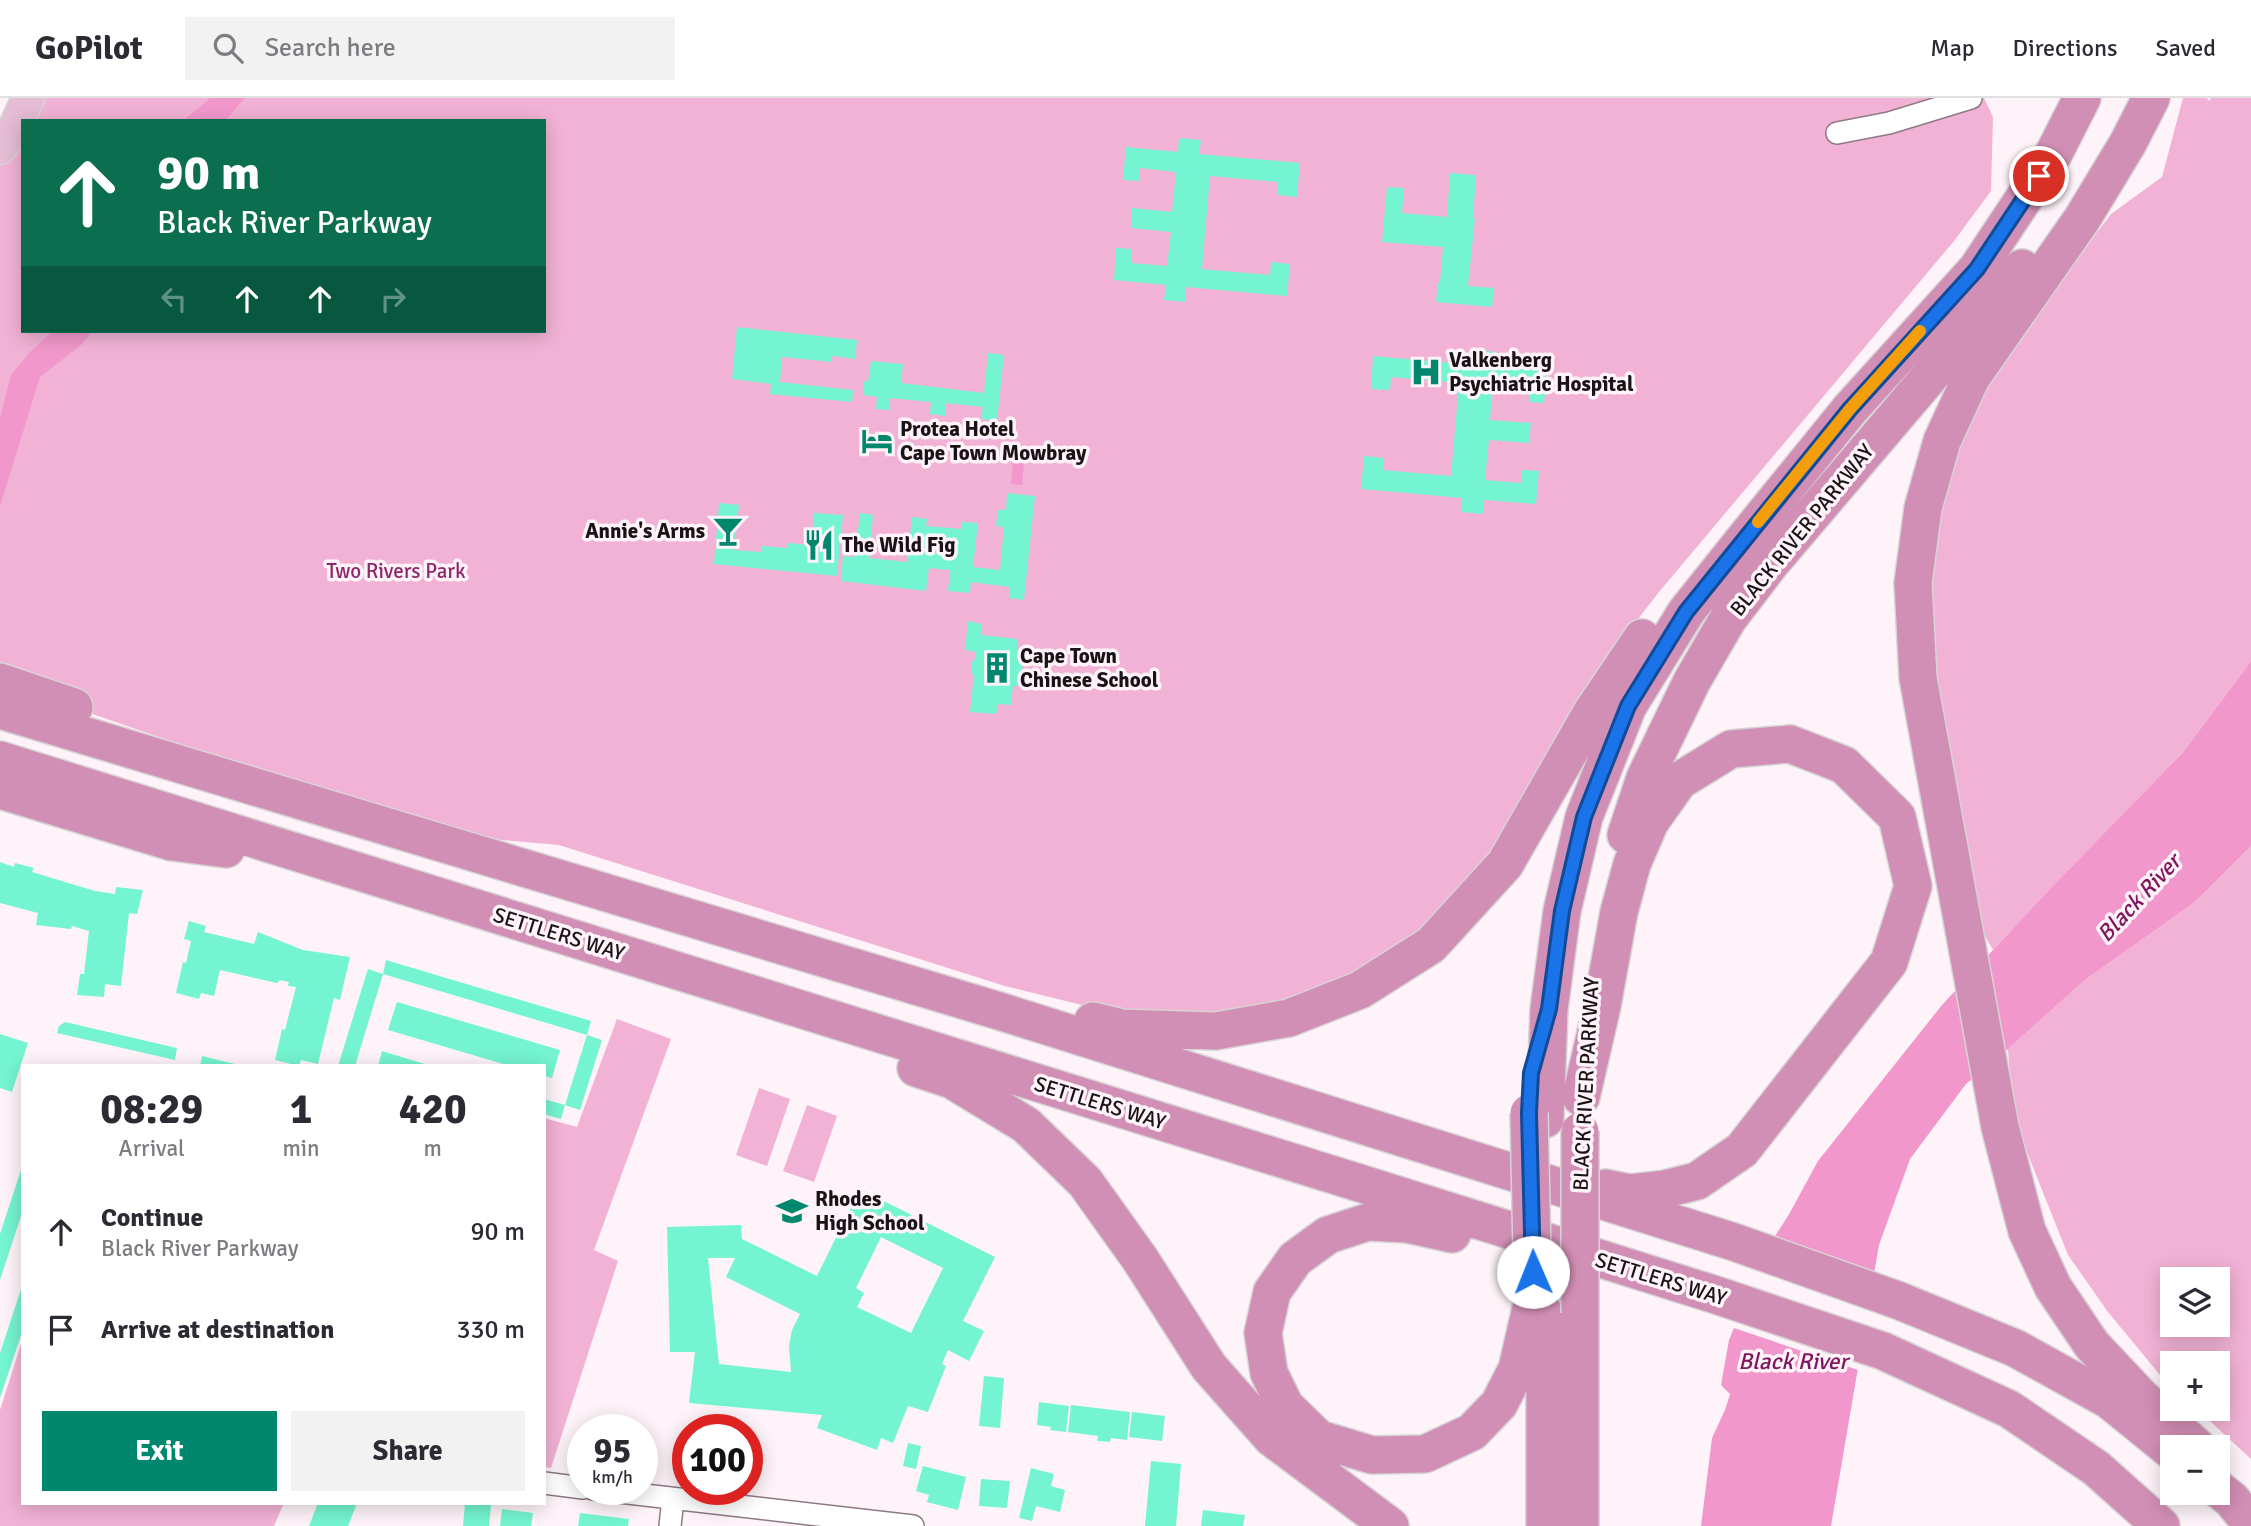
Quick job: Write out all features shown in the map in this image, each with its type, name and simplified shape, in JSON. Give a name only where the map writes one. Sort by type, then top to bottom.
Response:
[{"type":"highway","name":"BLACK RIVER PARKWAY","points":[[1545,1526],[1537,1116],[1562,911],[1584,817],[1628,706],[1686,612],[1850,409],[1977,269],[2054,152],[2082,98]]},
{"type":"highway","name":"BLACK RIVER PARKWAY","points":[[1580,1526],[1580,1114],[1589,982],[1611,878],[1646,778],[1692,681],[1728,620],[1770,564],[2045,241],[2095,165],[2134,98]]},
{"type":"highway","points":[[2151,98],[2128,143],[2082,219],[1971,378],[1942,441],[1923,508],[1913,583],[1917,678],[2000,1127],[2027,1231],[2053,1287],[2092,1345],[2141,1397],[2184,1435]]},
{"type":"highway","points":[[999,1012],[1039,1008],[1122,1028],[1216,1031],[1289,1018],[1360,990],[1431,945],[1505,864],[1592,712],[1647,631],[1799,450],[1850,409]]},
{"type":"highway","points":[[0,682],[205,753],[399,831]]},
{"type":"highway","points":[[0,710],[999,1012],[1734,1242],[1899,1301],[2015,1348],[2109,1400],[2160,1441]]},
{"type":"highway","points":[[1498,1168],[1630,1193],[1665,1189],[1697,1181],[1742,1150],[1889,962],[1913,886],[1897,817],[1844,765],[1790,744],[1731,749],[1679,781],[1650,822],[1632,864],[1619,912],[1580,1114]]},
{"type":"highway","name":"SETTLERS WAY","points":[[0,760],[1716,1295],[1883,1351],[2009,1409],[2096,1468],[2161,1526]]},
{"type":"highway","points":[[0,790],[172,842],[331,863]]},
{"type":"highway","points":[[740,990],[873,1053],[952,1080],[1026,1125],[1085,1182],[1140,1259],[1209,1367],[1272,1438],[1390,1526]]},
{"type":"highway","points":[[1526,1237],[1455,1235],[1407,1224],[1368,1222],[1328,1235],[1295,1259],[1272,1292],[1263,1333],[1269,1373],[1285,1406],[1319,1439],[1372,1455],[1425,1454],[1472,1432],[1499,1404],[1517,1369],[1539,1301]]},
{"type":"main road","points":[[0,116],[28,99]]},
{"type":"main road","points":[[0,148],[14,129],[28,99]]},
{"type":"street","points":[[1837,133],[1889,123],[1970,98]]},
{"type":"street","points":[[546,1483],[567,1486]]},
{"type":"street","points":[[670,1526],[672,1505]]},
{"type":"street","points":[[726,1505],[913,1526]]},
{"type":"green space","name":"Two Rivers Park","points":[[29,98],[1984,98],[1993,117],[1991,191],[1954,241],[1628,632],[1491,856],[1405,947],[1314,996],[1231,1014],[1098,1009],[1005,986],[559,845],[399,831],[205,753],[0,682],[0,148]]},
{"type":"green space","points":[[2183,98],[2207,98],[2209,101],[2211,98],[2251,98],[2251,661],[2184,751],[1993,950],[1976,920],[1933,695],[1930,551],[1962,439],[1987,384],[2021,333],[2111,214],[2162,177]]},
{"type":"green space","points":[[2251,846],[2251,1459],[2230,1440],[2230,1435],[2225,1435],[2210,1421],[2230,1421],[2230,1351],[2160,1351],[2160,1375],[2108,1312],[2068,1255],[2013,1117],[2008,1049],[2085,980],[2195,902]]},
{"type":"green space","points":[[617,1019],[671,1039],[594,1250],[618,1261],[551,1468],[546,1467],[546,1119],[577,1127]]},
{"type":"green space","points":[[759,1088],[790,1099],[767,1166],[736,1155]]},
{"type":"green space","points":[[807,1105],[837,1116],[814,1182],[783,1171]]},
{"type":"green space","points":[[21,1344],[21,1505],[283,1505],[274,1526],[0,1526],[0,1410]]},
{"type":"water","points":[[210,98],[245,98],[227,119],[185,119]]},
{"type":"water","points":[[51,333],[91,333],[81,345],[40,377],[0,506],[0,418],[11,375]]},
{"type":"water","points":[[1013,460],[1024,461],[1022,485],[1011,484]]},
{"type":"water","name":"Black River","points":[[2251,661],[2251,846],[2195,902],[2085,980],[1966,1084],[1910,1159],[1879,1245],[1831,1526],[1701,1526],[1712,1438],[1730,1394],[1721,1385],[1729,1340],[1766,1250],[1818,1161],[1942,1005],[2184,751]]},
{"type":"pier","points":[[1763,1248],[1878,1276],[1861,1371],[1731,1327]]},
{"type":"building","points":[[1179,138],[1201,140],[1199,154],[1300,163],[1297,197],[1277,195],[1278,182],[1210,176],[1202,269],[1270,275],[1271,262],[1290,264],[1287,296],[1186,287],[1185,302],[1164,300],[1166,285],[1114,280],[1116,248],[1132,249],[1131,263],[1167,266],[1171,232],[1131,228],[1132,208],[1172,212],[1176,172],[1140,168],[1139,181],[1123,180],[1126,147],[1178,152]]},
{"type":"building","points":[[1450,173],[1476,175],[1475,219],[1468,286],[1494,288],[1492,307],[1436,302],[1443,247],[1382,242],[1387,187],[1404,188],[1402,213],[1447,217]]},
{"type":"building","points":[[737,327],[857,340],[855,359],[832,356],[832,362],[782,357],[780,382],[853,390],[852,402],[770,394],[771,384],[732,379]]},
{"type":"building","points":[[1476,350],[1496,352],[1495,366],[1547,371],[1544,403],[1529,402],[1529,389],[1493,386],[1490,420],[1531,423],[1529,443],[1489,440],[1485,480],[1521,483],[1522,470],[1539,471],[1536,504],[1484,500],[1483,514],[1461,512],[1462,498],[1361,489],[1364,456],[1384,458],[1383,470],[1451,476],[1459,383],[1391,377],[1390,390],[1371,389],[1373,356],[1474,365]]},
{"type":"building","points":[[988,353],[1004,355],[997,421],[981,419],[983,407],[946,403],[945,416],[930,414],[931,402],[890,398],[889,410],[876,409],[877,397],[863,395],[864,381],[868,382],[871,361],[903,364],[901,383],[984,393]]},
{"type":"building","points":[[1007,493],[1035,496],[1024,600],[1009,598],[1010,587],[971,582],[970,593],[948,591],[950,570],[929,568],[926,591],[841,581],[843,556],[855,557],[860,513],[873,515],[869,558],[907,562],[912,517],[927,519],[926,526],[961,529],[962,522],[978,523],[973,567],[1000,570],[1004,527],[996,526],[998,510],[1006,510]]},
{"type":"building","points":[[719,503],[739,505],[734,550],[761,552],[762,546],[787,548],[788,543],[811,545],[814,513],[843,515],[837,576],[714,564]]},
{"type":"building","name":"Cape Town Chinese School","points":[[968,621],[982,624],[981,635],[1018,639],[1017,658],[1023,659],[1021,686],[1013,686],[1011,705],[998,704],[996,714],[970,712],[974,674],[971,674],[972,661],[974,662],[976,652],[965,650]]},
{"type":"building","points":[[0,862],[14,867],[15,863],[34,868],[32,872],[95,891],[115,894],[116,887],[143,890],[137,914],[129,913],[121,986],[105,984],[104,997],[77,995],[80,974],[84,974],[89,931],[72,926],[71,929],[36,925],[38,913],[0,903]]},
{"type":"building","points":[[189,921],[206,926],[204,932],[254,944],[258,932],[303,950],[350,957],[340,1000],[334,998],[318,1064],[301,1060],[300,1064],[291,1064],[275,1060],[296,987],[288,986],[289,982],[280,980],[277,983],[220,970],[214,996],[201,993],[199,999],[176,993],[191,941],[184,939]]},
{"type":"building","points":[[386,960],[591,1021],[587,1035],[383,974]]},
{"type":"building","points":[[368,969],[383,974],[356,1064],[339,1064]]},
{"type":"building","points":[[397,1002],[560,1050],[552,1078],[546,1076],[546,1064],[503,1064],[388,1030]]},
{"type":"building","points":[[65,1022],[177,1048],[175,1060],[57,1033],[59,1026]]},
{"type":"building","points":[[0,1034],[28,1043],[12,1092],[0,1088]]},
{"type":"building","points":[[587,1035],[602,1040],[580,1110],[565,1105]]},
{"type":"building","points":[[382,1051],[425,1064],[379,1064]]},
{"type":"building","points":[[202,1056],[235,1064],[200,1064]]},
{"type":"building","points":[[546,1100],[565,1105],[561,1119],[546,1115]]},
{"type":"building","points":[[21,1170],[21,1216],[0,1280],[0,1234]]},
{"type":"building","name":"Rhodes High School","points":[[860,1189],[995,1257],[963,1321],[984,1331],[969,1361],[948,1350],[942,1364],[946,1366],[928,1412],[908,1406],[893,1443],[881,1438],[877,1450],[817,1428],[822,1415],[689,1403],[695,1352],[670,1352],[667,1227],[741,1225],[742,1239],[817,1276]],"holes":[[[881,1237],[943,1268],[911,1333],[857,1307],[864,1293],[856,1288]],[[708,1258],[735,1258],[726,1277],[800,1314],[792,1330],[789,1346],[791,1372],[719,1364]]]},
{"type":"building","points":[[21,1289],[21,1335],[0,1398],[0,1353]]},
{"type":"building","points":[[984,1376],[1004,1378],[1000,1428],[979,1426]]},
{"type":"building","points":[[1039,1402],[1069,1406],[1066,1432],[1037,1425]]},
{"type":"building","points":[[1071,1405],[1130,1412],[1127,1440],[1111,1438],[1110,1442],[1097,1441],[1098,1436],[1068,1432]]},
{"type":"building","points":[[1132,1412],[1165,1416],[1162,1441],[1129,1437]]},
{"type":"building","points":[[908,1443],[921,1446],[916,1469],[903,1466]]},
{"type":"building","points":[[1151,1461],[1181,1464],[1176,1526],[1145,1526]]},
{"type":"building","points":[[923,1466],[966,1477],[958,1510],[927,1502],[929,1495],[916,1491]]},
{"type":"building","points":[[1031,1468],[1054,1474],[1051,1486],[1065,1490],[1060,1512],[1036,1506],[1032,1521],[1019,1518]]},
{"type":"building","points":[[981,1479],[1010,1481],[1007,1508],[979,1506]]},
{"type":"building","points":[[317,1505],[356,1505],[348,1526],[309,1526]]},
{"type":"building","points":[[465,1505],[491,1505],[489,1526],[463,1526]]},
{"type":"building","points":[[502,1509],[533,1513],[531,1526],[500,1526]]},
{"type":"building","points":[[1203,1510],[1245,1515],[1243,1526],[1201,1526]]},
{"type":"building","points":[[580,1513],[629,1519],[628,1526],[578,1526]]},
{"type":"slow traffic","points":[[1758,522],[1850,409],[1920,331]]},
{"type":"place","name":"Valkenberg Psychiatric Hospital","points":[[1426,372]]},
{"type":"place","name":"Protea Hotel Cape Town Mowbray","points":[[877,441]]},
{"type":"place","name":"Annie's Arms","points":[[728,531]]},
{"type":"place","name":"The Wild Fig","points":[[819,545]]},
{"type":"place","name":"Cape Town Chinese School","points":[[997,668]]},
{"type":"place","name":"Rhodes High School","points":[[792,1211]]},
{"type":"route","points":[[1533,1272],[1529,1113],[1531,1073],[1549,1009],[1562,911],[1584,817],[1628,706],[1686,612],[1850,409],[1977,269],[2039,176]]}]
